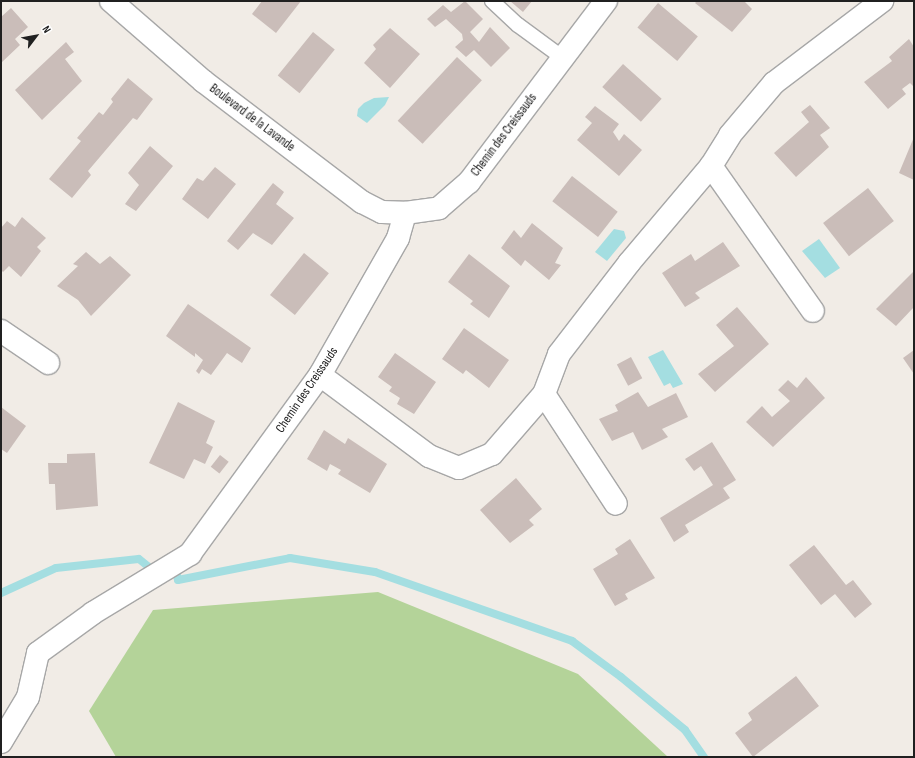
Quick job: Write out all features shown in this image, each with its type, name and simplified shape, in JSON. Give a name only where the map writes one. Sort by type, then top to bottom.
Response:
[{"type":"street","name":"Boulevard de la Lavande","points":[[111,1],[203,81],[362,202],[382,212],[404,213]]},
{"type":"street","name":"Chemin des Creissauds","points":[[1,742],[28,697],[38,653],[93,613],[190,554],[320,375],[398,238],[404,213],[439,208],[469,182],[606,1]]},
{"type":"street","points":[[320,375],[429,456],[459,468],[492,454],[544,394],[558,354],[629,263],[711,166],[730,135],[774,83],[882,1]]},
{"type":"street","points":[[711,166],[813,311]]},
{"type":"street","points":[[1,331],[48,363]]},
{"type":"street","points":[[544,394],[616,504]]},
{"type":"lane","points":[[492,1],[518,25],[563,58]]},
{"type":"green space","points":[[378,592],[578,674],[668,757],[116,757],[89,711],[153,610]]},
{"type":"water","points":[[389,97],[385,105],[367,123],[357,116],[358,109],[364,103],[374,98]]},
{"type":"water","points":[[614,229],[624,231],[626,238],[607,261],[595,252]]},
{"type":"water","points":[[819,239],[840,268],[825,278],[802,251]]},
{"type":"water","points":[[663,350],[683,384],[673,388],[670,383],[664,386],[648,357]]},
{"type":"building","points":[[262,1],[301,1],[276,33],[252,14]]},
{"type":"building","points":[[465,1],[483,19],[470,32],[479,42],[490,27],[510,48],[491,67],[474,50],[466,57],[455,47],[463,40],[462,34],[446,19],[435,27],[427,19],[443,5],[451,12]]},
{"type":"building","points":[[510,1],[532,1],[523,12]]},
{"type":"building","points":[[697,1],[744,1],[752,9],[732,32],[695,3]]},
{"type":"building","points":[[658,3],[698,36],[677,61],[637,28]]},
{"type":"building","points":[[11,8],[28,27],[15,39],[20,45],[1,63],[1,17]]},
{"type":"building","points":[[390,28],[420,54],[390,88],[364,63],[376,49],[373,45]]},
{"type":"building","points":[[313,32],[335,50],[300,93],[278,76]]},
{"type":"building","points":[[909,39],[914,47],[914,87],[910,83],[902,89],[906,94],[888,109],[864,82],[892,61],[889,57]]},
{"type":"building","points":[[66,42],[74,52],[65,59],[82,81],[42,120],[15,90]]},
{"type":"building","points":[[457,57],[482,80],[423,144],[398,121]]},
{"type":"building","points":[[623,64],[662,99],[641,122],[602,87]]},
{"type":"building","points":[[128,78],[153,99],[137,120],[133,118],[88,171],[91,175],[72,198],[49,179],[81,141],[77,138],[99,112],[103,115],[113,102],[111,99]]},
{"type":"building","points":[[810,105],[830,128],[820,135],[829,147],[796,177],[774,153],[809,122],[801,112]]},
{"type":"building","points":[[595,106],[619,124],[613,132],[619,141],[624,134],[642,150],[619,176],[577,140],[592,123],[585,117]]},
{"type":"building","points":[[914,137],[914,180],[899,173]]},
{"type":"building","points":[[150,146],[173,166],[136,211],[125,204],[139,185],[128,173]]},
{"type":"building","points":[[215,167],[236,184],[208,219],[182,199],[197,178],[203,181]]},
{"type":"building","points":[[572,176],[618,212],[598,237],[552,201]]},
{"type":"building","points":[[273,183],[284,192],[276,204],[294,218],[272,245],[253,233],[238,250],[227,241]]},
{"type":"building","points":[[868,188],[894,221],[849,256],[823,223]]},
{"type":"building","points":[[22,217],[46,238],[37,247],[41,251],[21,277],[9,266],[3,272],[1,270],[1,228],[7,221],[15,227]]},
{"type":"building","points":[[532,223],[563,248],[555,263],[561,265],[549,280],[525,260],[521,266],[501,248],[514,230],[521,238]]},
{"type":"building","points":[[723,242],[740,266],[695,293],[700,298],[685,307],[662,273],[691,254],[695,261]]},
{"type":"building","points":[[86,252],[100,264],[110,256],[131,275],[91,316],[78,300],[57,286],[78,266],[73,264]]},
{"type":"building","points":[[304,253],[329,273],[295,315],[270,295]]},
{"type":"building","points":[[469,254],[510,286],[489,318],[470,304],[473,301],[448,282]]},
{"type":"building","points":[[914,271],[914,307],[896,326],[876,309]]},
{"type":"building","points":[[188,304],[251,348],[242,363],[227,353],[211,375],[202,369],[199,374],[196,371],[203,360],[195,353],[195,357],[166,336]]},
{"type":"building","points":[[737,307],[769,344],[715,392],[698,374],[734,346],[716,325]]},
{"type":"building","points":[[464,328],[509,360],[489,388],[466,370],[463,374],[442,359]]},
{"type":"building","points":[[914,350],[914,374],[903,358]]},
{"type":"building","points":[[395,353],[436,382],[414,414],[397,404],[400,398],[389,391],[392,387],[378,377]]},
{"type":"building","points":[[631,357],[642,378],[628,386],[617,365]]},
{"type":"building","points":[[806,377],[825,398],[773,447],[746,422],[762,406],[772,417],[790,401],[778,390],[788,380],[797,388]]},
{"type":"building","points":[[638,392],[648,407],[676,393],[688,417],[662,429],[668,437],[642,450],[633,432],[612,441],[599,419],[618,411],[615,405]]},
{"type":"building","points":[[178,402],[215,421],[206,443],[213,447],[205,464],[194,459],[184,479],[149,463]]},
{"type":"building","points":[[1,407],[26,426],[7,453],[1,449]]},
{"type":"building","points":[[324,430],[345,444],[348,438],[387,464],[370,493],[338,474],[341,470],[330,464],[327,471],[307,459]]},
{"type":"building","points":[[712,442],[736,480],[723,488],[730,498],[685,525],[689,532],[674,542],[660,518],[713,485],[701,466],[694,471],[685,459]]},
{"type":"building","points":[[95,453],[98,506],[56,510],[55,484],[49,484],[48,463],[67,463],[67,454]]},
{"type":"building","points":[[220,455],[229,462],[219,474],[211,467]]},
{"type":"building","points":[[516,478],[542,509],[529,520],[534,525],[510,543],[480,510]]},
{"type":"building","points":[[630,539],[655,578],[625,594],[628,599],[615,606],[593,569],[618,554],[615,549]]},
{"type":"building","points":[[814,545],[846,585],[853,580],[872,604],[855,618],[835,594],[821,605],[789,565]]},
{"type":"building","points":[[796,676],[819,706],[753,757],[735,733],[752,720],[748,713]]},
{"type":"waterway","points":[[176,570],[178,580],[290,558],[375,572],[572,641],[621,677],[685,730],[704,757]]},
{"type":"waterway","points":[[1,593],[56,568],[139,559],[150,568]]}]
